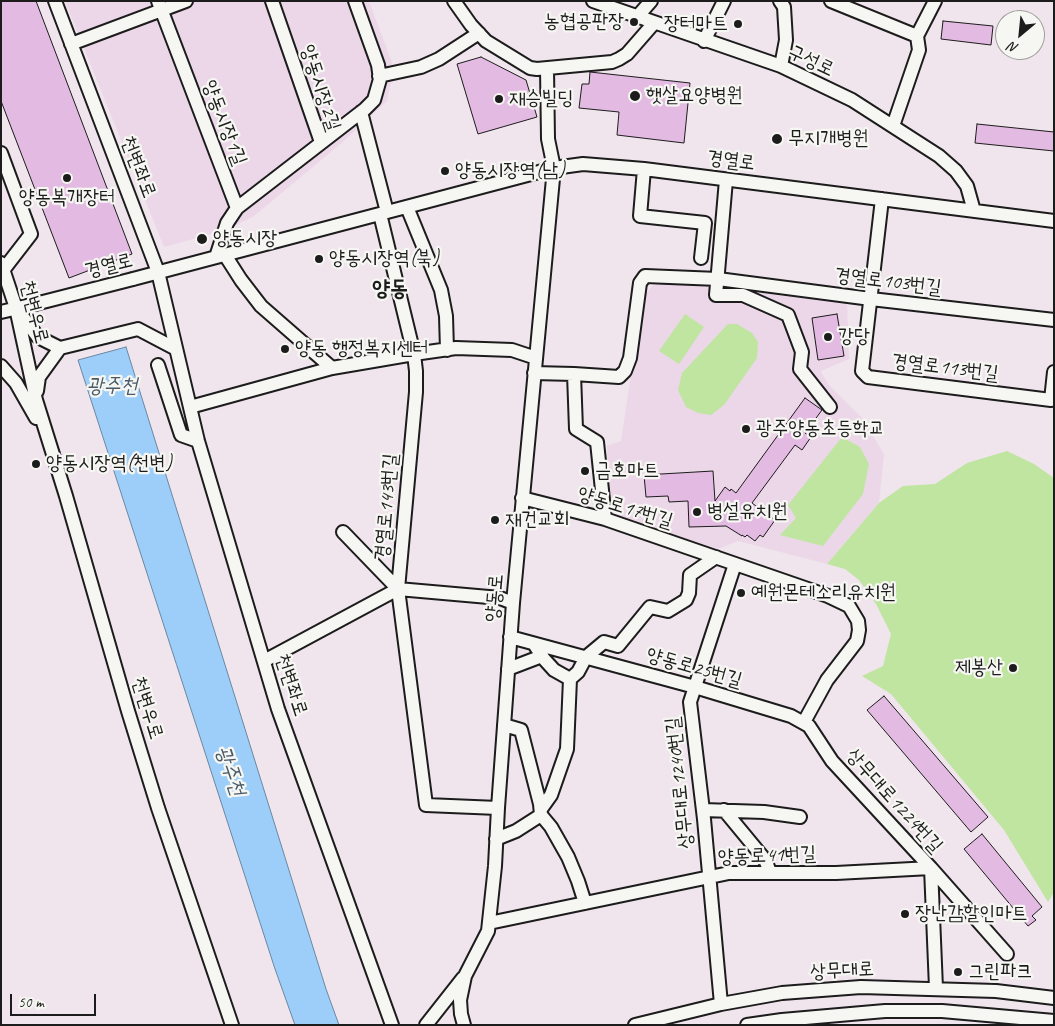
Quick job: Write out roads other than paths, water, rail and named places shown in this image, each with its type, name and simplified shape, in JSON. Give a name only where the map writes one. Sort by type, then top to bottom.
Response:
[{"type":"street","name":"천변좌로","points":[[55,1],[158,272],[198,441],[264,661],[282,718],[392,1025]]},
{"type":"street","points":[[71,44],[159,6],[186,1]]},
{"type":"street","name":"양동시장2길","points":[[237,208],[322,142],[272,1]]},
{"type":"street","points":[[322,142],[374,100],[378,89],[378,65],[356,1]]},
{"type":"street","points":[[454,1],[479,33],[492,45],[530,68],[547,69],[612,62],[627,54],[654,23]]},
{"type":"street","name":"구성로","points":[[593,1],[611,4],[637,17],[781,66],[852,100],[939,156],[956,171],[968,186],[974,211]]},
{"type":"street","points":[[637,17],[651,1]]},
{"type":"street","points":[[704,41],[724,1]]},
{"type":"street","points":[[780,1],[784,7],[786,40],[781,66]]},
{"type":"street","points":[[831,1],[917,36]]},
{"type":"street","points":[[893,126],[919,50],[917,36],[935,1]]},
{"type":"street","name":"양동시장1길","points":[[159,6],[237,208]]},
{"type":"street","points":[[379,76],[421,67],[439,59],[479,33]]},
{"type":"street","name":"양동로","points":[[464,1025],[460,1014],[460,1000],[465,976],[482,946],[489,923],[495,866],[510,637],[554,168],[548,138],[547,69]]},
{"type":"street","name":"경열로143번길","points":[[361,112],[414,354],[416,371],[416,392],[398,589],[426,805],[498,808]]},
{"type":"street","points":[[1,153],[31,234],[2,266]]},
{"type":"street","name":"경열로","points":[[1,312],[554,168],[583,164],[644,169],[1054,221]]},
{"type":"street","points":[[644,169],[640,216],[705,223],[701,258]]},
{"type":"street","points":[[726,180],[716,295],[743,295],[788,315],[802,352],[800,369],[830,406]]},
{"type":"street","name":"경열로113번길","points":[[882,199],[862,371],[868,378],[1050,400],[1054,372]]},
{"type":"street","points":[[407,207],[441,290],[446,316],[447,350]]},
{"type":"street","points":[[237,208],[226,223],[221,256],[261,306],[332,368]]},
{"type":"street","name":"천변우로","points":[[2,266],[16,308],[36,400],[128,711],[158,808],[232,1025]]},
{"type":"street","name":"경열로103번길","points":[[574,374],[619,377],[625,371],[630,358],[640,283],[645,276],[1054,320]]},
{"type":"street","points":[[16,308],[38,337],[60,348],[138,329],[176,349]]},
{"type":"street","name":"천변우로","points":[[36,400],[39,377],[60,348]]},
{"type":"street","points":[[190,407],[332,368],[456,348],[512,350],[536,358]]},
{"type":"street","points":[[158,365],[181,435],[198,441]]},
{"type":"street","points":[[1,366],[16,384],[48,438]]},
{"type":"street","points":[[534,373],[574,374],[576,429],[597,442],[606,519]]},
{"type":"street","name":"양동로17번길","points":[[522,498],[606,519],[843,602],[854,612],[858,621],[860,630],[857,641],[826,680],[804,722]]},
{"type":"street","points":[[343,532],[398,589]]},
{"type":"street","points":[[496,839],[516,832],[541,812],[551,795],[567,749],[570,679],[578,672],[586,657],[604,642],[618,646],[650,608],[668,611],[686,600],[689,593],[690,575],[716,557]]},
{"type":"street","name":"상무대로1240번길","points":[[721,1004],[703,810],[690,702],[735,564]]},
{"type":"street","points":[[264,661],[398,589],[500,598],[513,603]]},
{"type":"street","name":"양동로25번길","points":[[510,637],[694,687],[791,716]]},
{"type":"street","points":[[534,644],[554,670],[570,679]]},
{"type":"street","points":[[508,669],[542,656]]},
{"type":"street","name":"상무대로1224번길","points":[[791,716],[809,726],[832,761],[932,868],[936,988]]},
{"type":"street","points":[[504,725],[521,730],[541,812],[568,857],[585,903]]},
{"type":"street","points":[[703,810],[764,812],[800,817]]},
{"type":"street","points":[[724,810],[762,856],[770,872]]},
{"type":"street","points":[[932,868],[1007,954]]},
{"type":"street","name":"양동로41번길","points":[[489,923],[728,873],[836,873],[932,868]]},
{"type":"street","points":[[426,1025],[465,976]]},
{"type":"street","name":"상무대로","points":[[635,1025],[721,1004],[782,992],[861,987],[936,988],[996,991],[1054,998]]},
{"type":"street","points":[[747,1025],[885,1011],[942,1011],[1000,1020],[1054,1021]]},
{"type":"water","name":"광주천","points":[[126,347],[326,989],[339,1025],[295,1025],[275,969],[78,360]]},
{"type":"place","name":"농협공판장","points":[[634,22]]},
{"type":"place","name":"장터마트","points":[[738,24]]},
{"type":"place","name":"햇살요양병원","points":[[635,96]]},
{"type":"place","name":"재승빌딩","points":[[499,99]]},
{"type":"place","name":"무지개병원","points":[[777,139]]},
{"type":"place","name":"양동시장역(남)","points":[[445,171]]},
{"type":"place","name":"양동복개장터","points":[[67,178]]},
{"type":"place","name":"양동시장","points":[[202,239]]},
{"type":"place","name":"양동시장역(북)","points":[[319,259]]},
{"type":"place","name":"강당","points":[[828,337]]},
{"type":"place","name":"양동 행정복지센터","points":[[285,349]]},
{"type":"place","name":"광주양동초등학교","points":[[746,429]]},
{"type":"place","name":"양동시장역(천변)","points":[[36,464]]},
{"type":"place","name":"금호마트","points":[[585,471]]},
{"type":"place","name":"병설유치원","points":[[697,512]]},
{"type":"place","name":"재건교회","points":[[495,520]]},
{"type":"place","name":"예원몬테소리유치원","points":[[741,593]]},
{"type":"place","name":"제봉산","points":[[1013,668]]},
{"type":"place","name":"장난감할인마트","points":[[905,914]]},
{"type":"place","name":"그린파크","points":[[958,972]]},
{"type":"district","name":"양동","points":[[390,289]]}]
